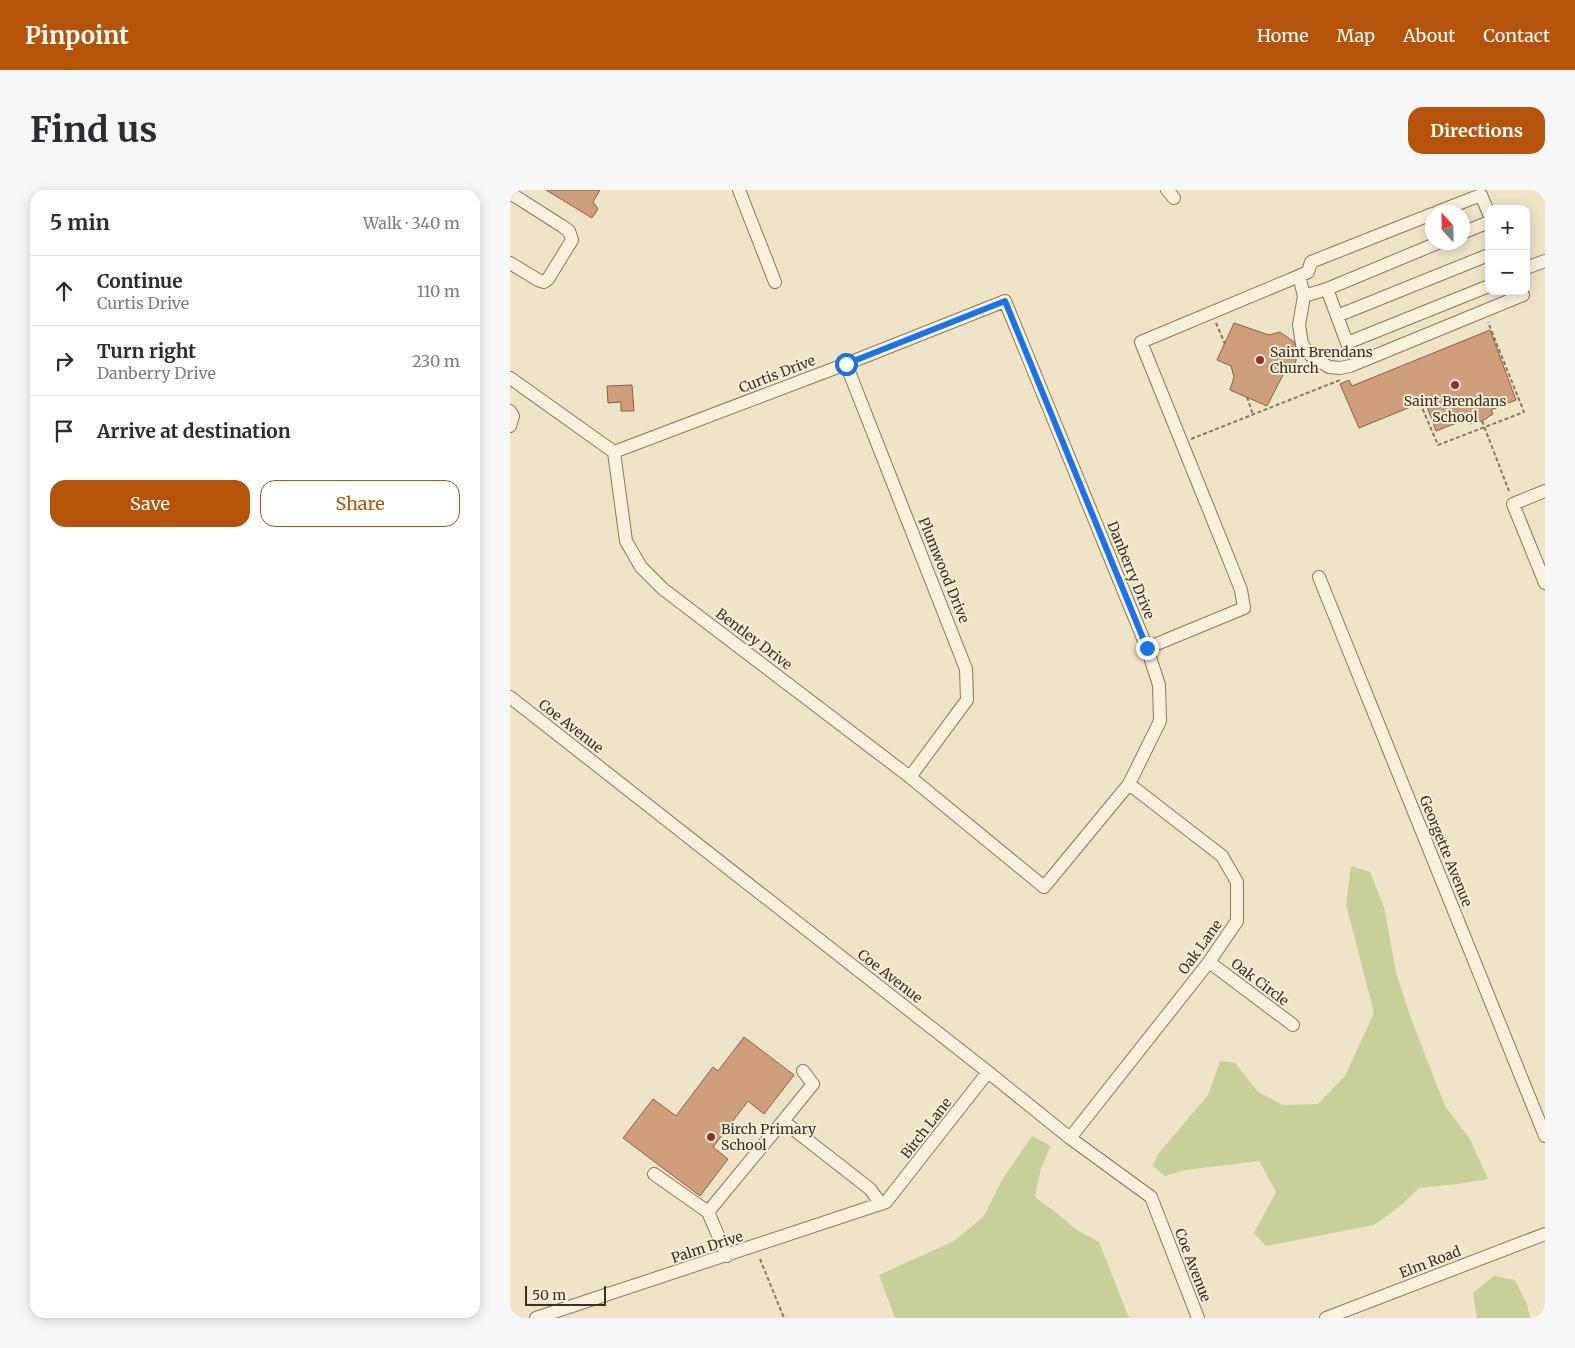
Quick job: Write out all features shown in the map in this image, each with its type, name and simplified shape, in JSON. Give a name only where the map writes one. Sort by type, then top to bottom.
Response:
[{"type":"street","points":[[739,190],[775,282]]},
{"type":"street","points":[[510,193],[562,226],[569,232],[572,240],[548,279],[544,282],[510,263]]},
{"type":"street","points":[[1455,205],[1481,195],[1485,205]]},
{"type":"street","points":[[1147,648],[1244,608],[1241,590],[1141,342],[1308,272],[1311,262],[1425,217]]},
{"type":"street","points":[[1470,230],[1485,224]]},
{"type":"street","points":[[1304,296],[1327,289],[1425,248]]},
{"type":"street","points":[[1337,316],[1485,257]]},
{"type":"street","points":[[1530,267],[1545,261]]},
{"type":"street","points":[[1299,276],[1304,296],[1299,325],[1302,344],[1310,355],[1329,367],[1340,368],[1354,364],[1503,297],[1523,295]]},
{"type":"street","points":[[1347,342],[1485,288]]},
{"type":"street","points":[[1327,289],[1354,364]]},
{"type":"street","name":"Curtis Drive","points":[[614,452],[1005,301]]},
{"type":"street","name":"Danberry Drive","points":[[1005,301],[1147,648],[1159,685],[1160,721],[1128,784],[1044,887]]},
{"type":"street","name":"Plumwood Drive","points":[[846,364],[966,668],[967,700],[910,777]]},
{"type":"street","points":[[510,378],[614,452]]},
{"type":"street","points":[[510,411],[513,416],[510,426]]},
{"type":"street","name":"Bentley Drive","points":[[614,452],[626,541],[641,567],[663,589],[910,777],[1044,887]]},
{"type":"street","points":[[1545,491],[1513,504],[1545,583]]},
{"type":"street","name":"Georgette Avenue","points":[[1319,577],[1545,1136]]},
{"type":"street","name":"Coe Avenue","points":[[510,698],[1070,1138],[1152,1197],[1198,1318]]},
{"type":"street","name":"Oak Lane","points":[[1070,1138],[1209,962],[1237,921],[1237,882],[1222,856],[1128,784]]},
{"type":"street","name":"Oak Circle","points":[[1209,962],[1293,1025]]},
{"type":"street","points":[[708,1212],[813,1084],[803,1071]]},
{"type":"street","name":"Birch Lane","points":[[884,1203],[988,1072]]},
{"type":"street","points":[[783,1121],[870,1189],[884,1203]]},
{"type":"street","points":[[654,1174],[708,1212],[727,1256]]},
{"type":"street","name":"Palm Drive","points":[[536,1318],[884,1203]]},
{"type":"street","name":"Elm Road","points":[[1326,1318],[1545,1234]]},
{"type":"path","points":[[1212,312],[1225,344]]},
{"type":"path","points":[[1420,403],[1438,445],[1524,412],[1488,322]]},
{"type":"path","points":[[1182,443],[1340,380]]},
{"type":"path","points":[[1246,398],[1253,415]]},
{"type":"path","points":[[1482,422],[1509,491]]},
{"type":"path","points":[[760,1258],[784,1318]]},
{"type":"green space","points":[[1351,866],[1370,872],[1384,907],[1396,972],[1410,1016],[1445,1106],[1470,1139],[1488,1179],[1419,1188],[1399,1207],[1374,1225],[1266,1246],[1254,1233],[1276,1192],[1259,1161],[1185,1170],[1165,1176],[1153,1166],[1158,1154],[1208,1095],[1220,1061],[1235,1063],[1258,1092],[1283,1105],[1318,1104],[1345,1076],[1374,1013],[1346,905]]},
{"type":"green space","points":[[1032,1136],[1051,1146],[1041,1168],[1035,1197],[1077,1230],[1099,1242],[1129,1318],[895,1318],[879,1275],[954,1241],[984,1216],[1002,1180]]},
{"type":"green space","points":[[1494,1276],[1515,1280],[1527,1304],[1530,1318],[1477,1318],[1473,1293]]},
{"type":"building","points":[[546,190],[600,190],[593,202],[598,209],[592,218]]},
{"type":"building","points":[[1234,323],[1269,335],[1280,332],[1294,342],[1297,351],[1295,368],[1284,373],[1267,406],[1230,390],[1234,377],[1231,366],[1217,360]]},
{"type":"building","points":[[1490,330],[1516,400],[1491,410],[1493,414],[1482,421],[1469,424],[1467,419],[1436,431],[1425,401],[1359,428],[1340,384],[1349,380],[1352,386]]},
{"type":"building","points":[[632,385],[634,411],[621,411],[621,402],[608,403],[607,386]]},
{"type":"building","name":"Birch Primary School","points":[[744,1037],[794,1075],[764,1114],[748,1101],[713,1147],[728,1159],[700,1196],[623,1138],[653,1099],[676,1116],[713,1067],[718,1071]]},
{"type":"place","name":"Saint Brendans Church","points":[[1260,360]]},
{"type":"place","name":"Saint Brendans School","points":[[1455,385]]},
{"type":"place","name":"Birch Primary School","points":[[711,1137]]},
{"type":"route","points":[[846,364],[1005,301],[1147,648]]}]
